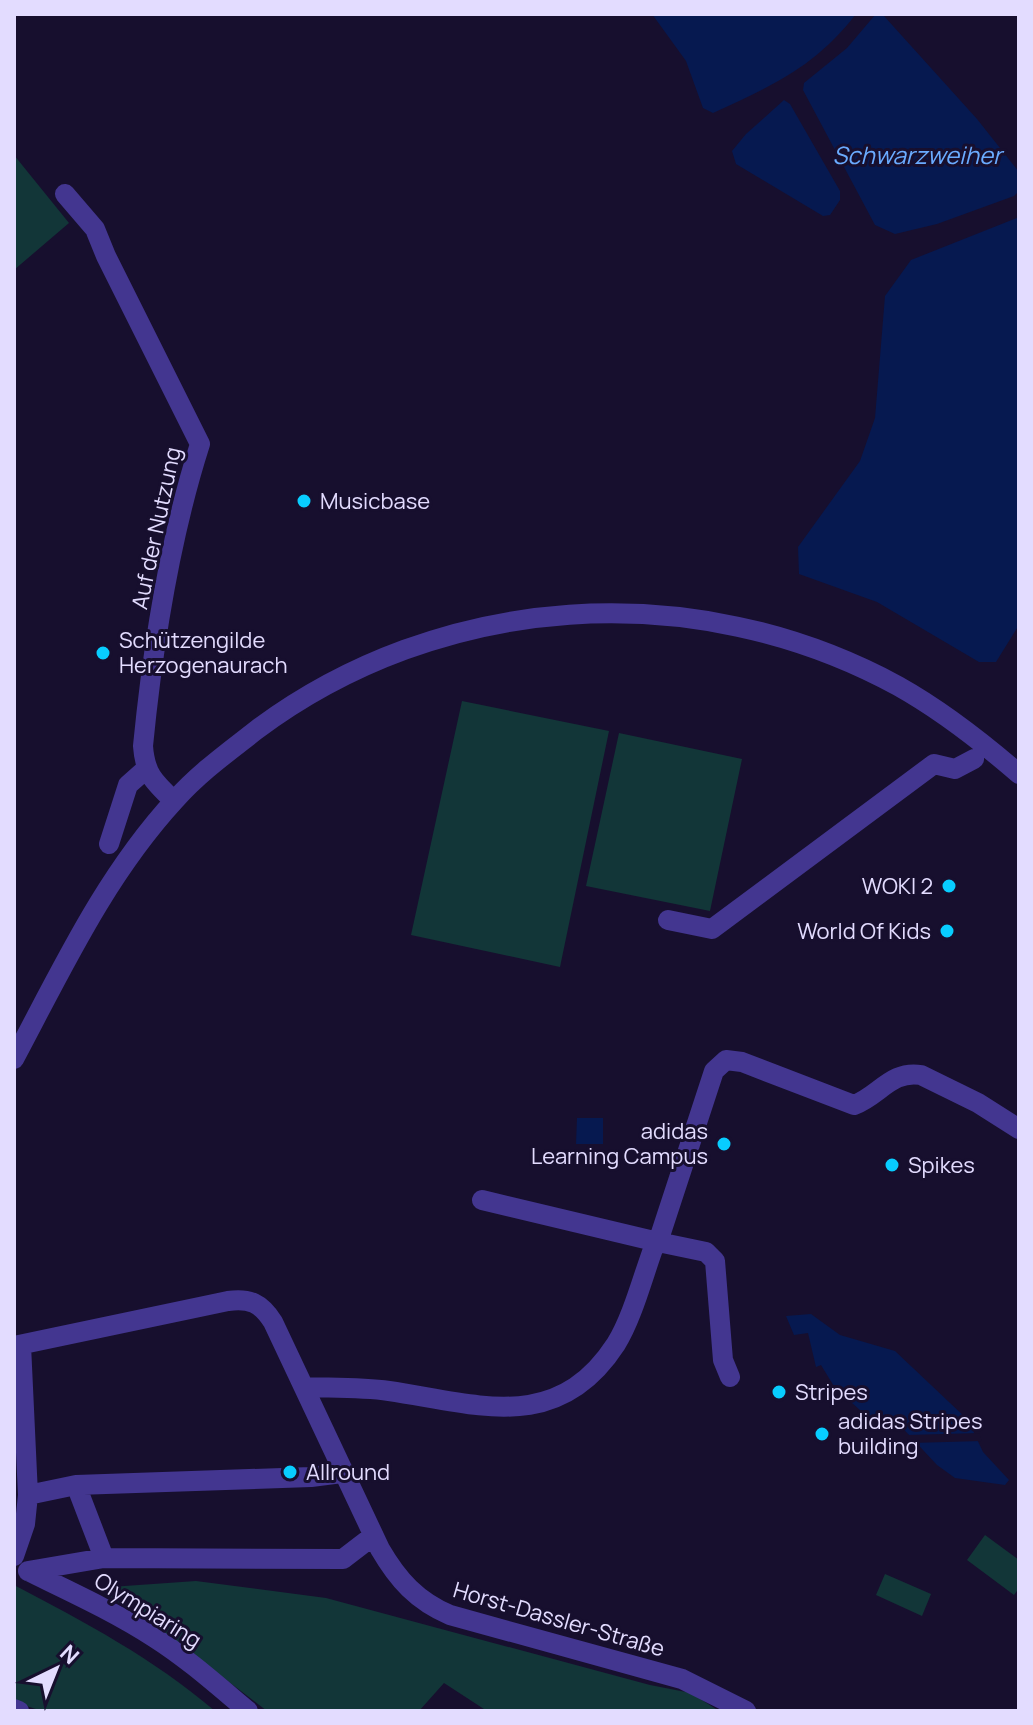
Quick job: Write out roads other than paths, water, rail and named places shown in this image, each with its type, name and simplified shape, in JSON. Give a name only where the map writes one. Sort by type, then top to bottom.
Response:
[{"type":"street","name":"Auf der Nutzung","points":[[65,194],[95,229],[200,444],[165,581],[143,746],[146,769]]},
{"type":"street","points":[[14,1059],[100,896],[128,856],[206,768],[294,702],[376,659],[457,632],[546,615],[593,613],[681,617],[747,628],[821,651],[898,686],[981,742],[1019,774]]},
{"type":"street","points":[[668,920],[712,929],[934,764],[955,769],[974,759]]},
{"type":"street","points":[[109,844],[128,785],[146,769],[174,801]]},
{"type":"street","points":[[304,1387],[363,1388],[435,1400],[520,1408],[549,1400],[574,1387],[589,1375],[617,1342],[627,1323],[714,1071],[726,1060],[742,1062],[854,1105],[894,1078],[913,1073],[978,1103],[1019,1129]]},
{"type":"street","points":[[482,1200],[706,1252],[715,1261],[723,1360],[730,1377]]},
{"type":"street","name":"Horst-Dassler-Straße","points":[[18,1345],[243,1299],[259,1304],[266,1311],[304,1387],[373,1536],[392,1571],[402,1582],[434,1608],[507,1632],[682,1679],[746,1711]]},
{"type":"street","points":[[18,1345],[28,1495],[19,1564],[104,1558],[343,1559],[373,1536]]},
{"type":"street","points":[[28,1495],[76,1485],[311,1477],[342,1473]]},
{"type":"street","points":[[76,1485],[104,1558]]},
{"type":"street","name":"Olympiaring","points":[[19,1564],[155,1638],[248,1711]]},
{"type":"water","points":[[652,14],[856,14],[808,62],[774,84],[713,113],[703,108],[686,61]]},
{"type":"water","name":"Schwarzweiher","points":[[875,15],[884,16],[977,119],[1019,172],[1019,191],[1014,196],[937,224],[895,234],[875,225],[803,90],[804,83],[847,48]]},
{"type":"water","name":"Schwarzweiher","points":[[784,100],[790,104],[840,191],[840,200],[830,215],[823,216],[736,164],[732,151]]},
{"type":"water","name":"Schwarzweiher","points":[[1019,217],[1019,625],[996,662],[979,662],[877,602],[799,574],[798,547],[860,461],[875,418],[885,296],[911,260]]},
{"type":"water","points":[[577,1118],[603,1118],[603,1144],[576,1144]]},
{"type":"water","points":[[811,1314],[840,1335],[895,1351],[968,1420],[983,1452],[1009,1480],[1005,1485],[955,1478],[937,1465],[896,1421],[869,1418],[835,1388],[821,1365],[816,1367],[808,1333],[794,1335],[786,1316]]},
{"type":"place","name":"Musicbase","points":[[304,501]]},
{"type":"place","name":"Schützengilde Herzogenaurach","points":[[103,653]]},
{"type":"place","name":"WOKI 2","points":[[949,886]]},
{"type":"place","name":"World Of Kids","points":[[947,931]]},
{"type":"place","name":"adidas Learning Campus","points":[[724,1144]]},
{"type":"place","name":"Spikes","points":[[892,1165]]},
{"type":"place","name":"Stripes","points":[[779,1392]]},
{"type":"place","name":"adidas Stripes building","points":[[822,1434]]},
{"type":"place","name":"Allround","points":[[290,1472]]}]
